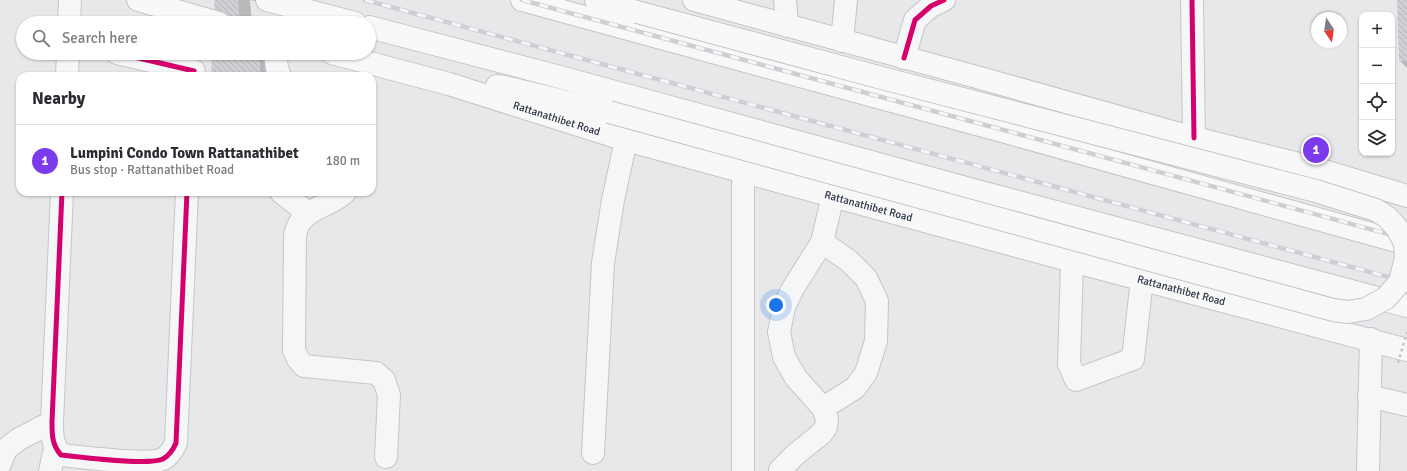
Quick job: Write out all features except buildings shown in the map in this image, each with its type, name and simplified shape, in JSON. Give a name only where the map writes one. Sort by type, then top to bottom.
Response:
[{"type":"main road","points":[[138,0],[186,16]]},
{"type":"main road","points":[[267,0],[328,16]]},
{"type":"main road","points":[[522,0],[1017,135],[1407,244]]},
{"type":"main road","points":[[449,84],[505,87],[605,111],[1333,310],[1348,312],[1366,309],[1386,298],[1400,282],[1406,258],[1405,244],[1397,228],[1387,216],[1376,210],[1316,191],[878,77],[596,0]]},
{"type":"main road","points":[[695,0],[1194,138],[1311,166],[1407,196]]},
{"type":"main road","points":[[376,29],[560,77],[980,192],[1407,306]]},
{"type":"main road","name":"Rattanathibet Road","points":[[358,60],[449,84],[626,140],[1072,261],[1371,339],[1402,356]]},
{"type":"main road","points":[[560,77],[605,111]]},
{"type":"main road","points":[[1347,227],[1407,221]]},
{"type":"main road","points":[[1300,321],[1393,314],[1407,318]]},
{"type":"street","points":[[69,16],[70,0]]},
{"type":"street","points":[[785,0],[787,26]]},
{"type":"street","points":[[842,41],[846,0]]},
{"type":"street","points":[[904,58],[916,20],[931,6],[944,0]]},
{"type":"street","points":[[1192,0],[1194,138]]},
{"type":"street","points":[[67,72],[68,60]]},
{"type":"street","points":[[156,60],[194,67]]},
{"type":"street","points":[[276,60],[278,72]]},
{"type":"street","points":[[593,453],[603,263],[613,200],[626,140]]},
{"type":"street","points":[[743,171],[743,471]]},
{"type":"street","points":[[62,196],[52,422],[52,438],[55,448],[61,455],[147,462],[162,459],[172,453],[176,443],[187,196]]},
{"type":"street","points":[[286,196],[308,213]]},
{"type":"street","points":[[341,196],[308,213],[300,222],[295,235],[294,350],[298,359],[304,366],[376,373],[384,380],[388,395],[386,457]]},
{"type":"street","points":[[780,470],[826,427],[827,418],[824,408],[796,378],[784,357],[780,332],[784,307],[792,290],[822,242],[833,196]]},
{"type":"street","points":[[822,242],[849,261],[866,278],[877,301],[876,341],[866,373],[855,388],[824,408]]},
{"type":"street","points":[[1072,261],[1069,364],[1076,380],[1133,359],[1142,279]]},
{"type":"street","points":[[1368,471],[1371,339]]},
{"type":"street","points":[[1369,396],[1407,405]]},
{"type":"street","points":[[0,464],[6,449],[19,439],[52,422]]},
{"type":"street","points":[[50,471],[55,448]]},
{"type":"path","points":[[1402,356],[1407,332]]},
{"type":"railway","points":[[365,0],[1407,282]]},
{"type":"railway","points":[[522,0],[1407,239]]},
{"type":"cycle path","points":[[904,58],[915,20],[931,6],[944,0]]},
{"type":"cycle path","points":[[1192,0],[1194,138]]},
{"type":"cycle path","points":[[147,60],[194,71]]},
{"type":"cycle path","points":[[62,196],[52,422],[52,436],[54,444],[61,455],[143,462],[163,459],[168,456],[176,443],[187,196]]},
{"type":"place","name":"Lumpini Condo Town Rattanathibet","points":[[1316,150]]}]
